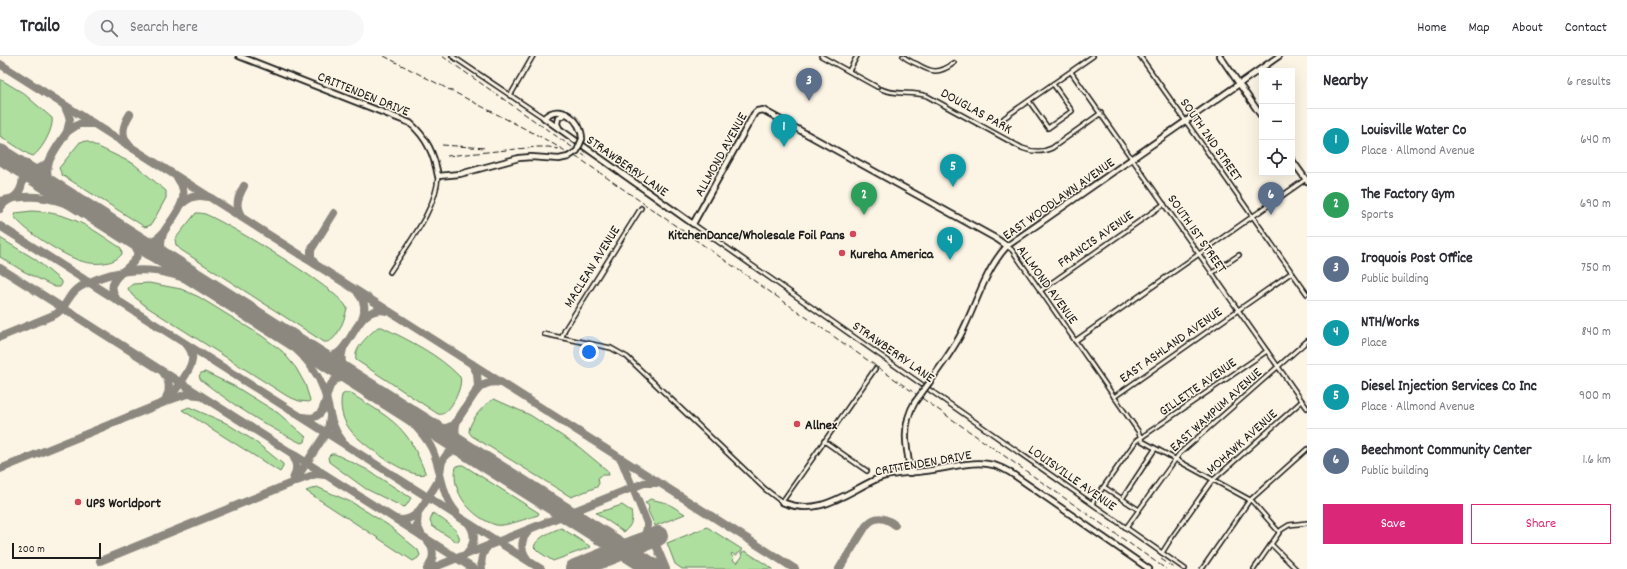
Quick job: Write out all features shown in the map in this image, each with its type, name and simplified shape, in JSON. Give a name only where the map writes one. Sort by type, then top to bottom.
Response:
[{"type":"street","name":"CRITTENDEN DRIVE","points":[[239,56],[410,123],[426,140],[434,157],[438,176],[436,195],[430,210],[390,272]]},
{"type":"street","name":"STRAWBERRY LANE","points":[[452,56],[544,118],[949,403]]},
{"type":"street","points":[[510,96],[533,56]]},
{"type":"street","points":[[821,56],[877,87]]},
{"type":"street","points":[[849,71],[857,56]]},
{"type":"street","points":[[903,56],[925,69],[934,72],[945,70],[954,63]]},
{"type":"street","points":[[1004,118],[1093,56]]},
{"type":"street","name":"SOUTH 2ND STREET","points":[[1140,56],[1307,294]]},
{"type":"street","points":[[1220,56],[1259,113]]},
{"type":"street","name":"EAST WOODLAWN AVENUE","points":[[911,473],[905,431],[908,416],[915,402],[960,335],[983,286],[1002,252],[1007,246],[1279,56]]},
{"type":"street","name":"SOUTH 1ST STREET","points":[[1071,72],[1307,408]]},
{"type":"street","points":[[1029,101],[1048,128],[1072,111],[1053,84]]},
{"type":"street","name":"DOUGLAS PARK","points":[[881,89],[895,94],[918,94],[927,96],[1027,150],[1035,151],[1046,150],[1059,143],[1101,113]]},
{"type":"street","name":"ALLMOND AVENUE","points":[[693,224],[754,114],[757,111],[766,111],[995,238],[1012,250],[1139,433],[1140,438],[1155,449],[1254,502],[1279,532]]},
{"type":"street","points":[[438,176],[460,174],[519,158],[568,158],[578,149],[582,139],[579,125],[575,119],[566,113],[554,112],[544,118]]},
{"type":"street","points":[[559,129],[557,124],[558,118],[566,113]]},
{"type":"street","points":[[1075,341],[1307,179],[1295,164]]},
{"type":"street","name":"FRANCIS AVENUE","points":[[1040,291],[1164,204]]},
{"type":"street","name":"MACLEAN AVENUE","points":[[562,337],[565,329],[641,208]]},
{"type":"street","points":[[1212,273],[1239,254]]},
{"type":"street","name":"EAST ASHLAND AVENUE","points":[[1114,397],[1291,273]]},
{"type":"street","name":"CRITTENDEN DRIVE","points":[[544,334],[611,348],[627,357],[765,489],[782,502],[802,507],[821,506],[878,478],[981,463],[997,466],[1014,475],[1149,569]]},
{"type":"street","name":"EAST WAMPUM AVENUE","points":[[1126,528],[1180,453],[1307,341]]},
{"type":"street","name":"GILLETTE AVENUE","points":[[1092,503],[1133,445],[1140,438],[1267,350]]},
{"type":"street","points":[[782,502],[875,368]]},
{"type":"street","name":"MOHAWK AVENUE","points":[[1162,553],[1213,480],[1302,401]]},
{"type":"street","name":"LOUISVILLE AVENUE","points":[[949,403],[1186,569]]},
{"type":"street","points":[[824,441],[867,471]]},
{"type":"street","points":[[1122,499],[1155,449]]},
{"type":"street","points":[[1202,569],[1250,500],[1307,450]]},
{"type":"street","points":[[1104,486],[1139,510]]},
{"type":"street","points":[[1254,569],[1279,532],[1286,526],[1307,523]]},
{"type":"street","points":[[1271,544],[1296,569]]},
{"type":"green space","points":[[0,79],[23,93],[52,118],[51,127],[47,138],[40,149],[33,156],[0,136]]},
{"type":"green space","points":[[86,141],[134,164],[166,191],[166,198],[151,225],[145,227],[62,175],[59,168],[80,142]]},
{"type":"green space","points":[[32,211],[46,212],[80,222],[121,248],[122,254],[118,258],[109,262],[97,263],[81,261],[65,254],[35,236],[14,216],[15,213]]},
{"type":"green space","points":[[196,213],[205,214],[217,220],[281,257],[340,299],[347,308],[340,330],[333,339],[329,342],[324,342],[181,250],[176,245],[175,239]]},
{"type":"green space","points":[[0,238],[35,259],[60,280],[62,284],[60,287],[55,287],[23,271],[0,257]]},
{"type":"green space","points":[[149,283],[181,289],[199,297],[262,336],[282,351],[296,368],[305,384],[310,400],[309,402],[299,401],[287,396],[147,307],[132,295],[128,289],[133,284]]},
{"type":"green space","points":[[378,327],[382,327],[403,337],[433,355],[460,377],[461,381],[458,393],[447,411],[442,414],[438,414],[356,360],[357,351],[360,346]]},
{"type":"green space","points":[[205,372],[236,387],[278,413],[306,437],[305,442],[301,443],[274,429],[225,398],[201,380],[199,376],[201,373]]},
{"type":"green space","points":[[345,393],[350,393],[372,406],[399,428],[414,447],[425,474],[409,472],[398,467],[376,452],[352,432],[342,415],[341,400],[342,395]]},
{"type":"green space","points":[[494,399],[530,415],[579,447],[608,471],[609,475],[602,475],[598,478],[599,483],[597,487],[571,497],[472,436],[469,432],[472,423],[482,408]]},
{"type":"green space","points":[[189,407],[226,423],[253,440],[283,464],[280,472],[182,410]]},
{"type":"green space","points":[[331,454],[335,454],[366,469],[411,498],[406,506],[403,507],[366,489],[329,462],[328,457]]},
{"type":"green space","points":[[463,465],[539,513],[538,515],[511,524],[496,525],[487,522],[471,510],[465,503],[456,486],[456,467]]},
{"type":"green space","points":[[317,487],[353,503],[388,525],[418,550],[420,555],[418,558],[413,561],[306,491]]},
{"type":"green space","points":[[650,499],[667,503],[685,514],[655,526],[648,511],[649,506],[645,503]]},
{"type":"green space","points":[[622,505],[631,511],[632,517],[629,527],[624,532],[596,513]]},
{"type":"green space","points":[[433,513],[454,529],[459,537],[459,541],[457,542],[432,526],[430,521]]},
{"type":"green space","points":[[707,527],[743,550],[735,556],[732,553],[731,555],[734,558],[733,560],[737,563],[742,557],[741,553],[745,551],[773,569],[682,569],[675,564],[667,543]]},
{"type":"green space","points":[[561,528],[591,547],[553,561],[534,547],[541,538]]},
{"type":"taxiway","points":[[0,64],[795,569]]},
{"type":"taxiway","points":[[65,107],[70,119],[67,132],[79,124],[92,124]]},
{"type":"taxiway","points":[[129,145],[124,137],[124,126],[130,114]]},
{"type":"taxiway","points":[[55,189],[47,174],[48,167],[53,152],[67,132]]},
{"type":"taxiway","points":[[0,154],[17,166],[23,178],[22,186],[18,193],[4,203],[0,209]]},
{"type":"taxiway","points":[[19,166],[27,169],[38,169],[48,162]]},
{"type":"taxiway","points":[[138,240],[148,242],[157,238],[163,233],[176,214],[180,207],[183,193],[182,186],[178,179]]},
{"type":"taxiway","points":[[242,217],[238,209],[238,202],[244,186]]},
{"type":"taxiway","points":[[0,201],[37,197],[69,205],[102,220],[163,258]]},
{"type":"taxiway","points":[[182,204],[193,197],[207,197]]},
{"type":"taxiway","points":[[315,264],[311,257],[311,250],[334,213]]},
{"type":"taxiway","points":[[0,226],[541,569]]},
{"type":"taxiway","points":[[163,234],[161,242],[164,254],[168,259],[192,275]]},
{"type":"taxiway","points":[[116,298],[113,288],[114,281],[137,256],[137,248],[131,238]]},
{"type":"taxiway","points":[[0,268],[474,569]]},
{"type":"taxiway","points":[[0,337],[56,314],[63,308],[76,289],[108,275],[134,270],[159,272],[183,278],[230,300],[277,330]]},
{"type":"taxiway","points":[[358,293],[364,306],[362,319]]},
{"type":"taxiway","points":[[293,339],[319,355],[333,355],[341,350],[359,323],[366,316],[375,311],[387,311]]},
{"type":"taxiway","points":[[271,328],[294,347],[314,370],[323,388],[332,422],[342,440]]},
{"type":"taxiway","points":[[0,469],[165,402],[181,382],[191,364],[192,354],[187,345]]},
{"type":"taxiway","points":[[343,349],[342,362],[348,373]]},
{"type":"taxiway","points":[[321,358],[382,397],[410,421],[422,434],[435,455],[444,489],[456,512]]},
{"type":"taxiway","points":[[407,411],[436,428],[446,428],[454,425],[478,386],[477,373],[472,364]]},
{"type":"taxiway","points":[[163,372],[169,385],[169,391],[166,398]]},
{"type":"taxiway","points":[[303,417],[314,417],[320,413],[333,381],[341,378],[353,379]]},
{"type":"taxiway","points":[[476,392],[487,384],[494,382],[501,383]]},
{"type":"taxiway","points":[[167,401],[187,394],[198,395]]},
{"type":"taxiway","points":[[100,561],[294,482],[328,430],[330,417]]},
{"type":"taxiway","points":[[457,421],[455,431],[456,435],[460,442],[470,451]]},
{"type":"taxiway","points":[[396,519],[407,519],[419,511],[440,476],[442,462],[447,455],[453,451],[467,452],[494,468]]},
{"type":"taxiway","points":[[292,454],[296,466],[296,472],[293,479]]},
{"type":"taxiway","points":[[612,553],[630,547],[641,541],[644,536],[647,523],[621,459]]},
{"type":"taxiway","points":[[294,482],[316,474],[325,475]]},
{"type":"taxiway","points":[[430,569],[644,483],[657,483]]},
{"type":"taxiway","points":[[418,512],[417,525],[422,536]]},
{"type":"taxiway","points":[[839,569],[869,522],[880,518],[888,520],[895,525]]},
{"type":"taxiway","points":[[467,553],[472,546],[474,539],[473,531],[469,524]]},
{"type":"taxiway","points":[[528,560],[525,556],[522,545],[524,537],[530,530]]},
{"type":"taxiway","points":[[653,538],[666,569]]},
{"type":"taxiway","points":[[427,569],[433,555],[432,548],[428,541]]},
{"type":"taxiway","points":[[482,569],[482,556],[489,545]]},
{"type":"taxiway","points":[[630,554],[651,569]]},
{"type":"runway","points":[[0,154],[654,569]]},
{"type":"runway","points":[[575,569],[658,536]]},
{"type":"railway","points":[[384,56],[541,137],[583,161],[1166,569]]},
{"type":"railway","points":[[442,56],[589,159]]},
{"type":"railway","points":[[442,145],[486,148]]},
{"type":"railway","points":[[447,156],[537,147],[558,149]]},
{"type":"railway","points":[[1161,559],[1176,569]]},
{"type":"place","name":"Iroquois Post Office","points":[[809,101]]},
{"type":"place","name":"Louisville Water Co","points":[[784,147]]},
{"type":"place","name":"Diesel Injection Services Co Inc","points":[[953,187]]},
{"type":"place","name":"The Factory Gym","points":[[864,215]]},
{"type":"place","name":"Beechmont Community Center","points":[[1271,215]]},
{"type":"place","name":"KitchenDance/Wholesale Foil Pans","points":[[853,234]]},
{"type":"place","name":"Kureha America","points":[[842,253]]},
{"type":"place","name":"NTH/Works","points":[[950,260]]},
{"type":"place","name":"Allnex","points":[[797,424]]},
{"type":"place","name":"UPS Worldport","points":[[78,502]]}]
